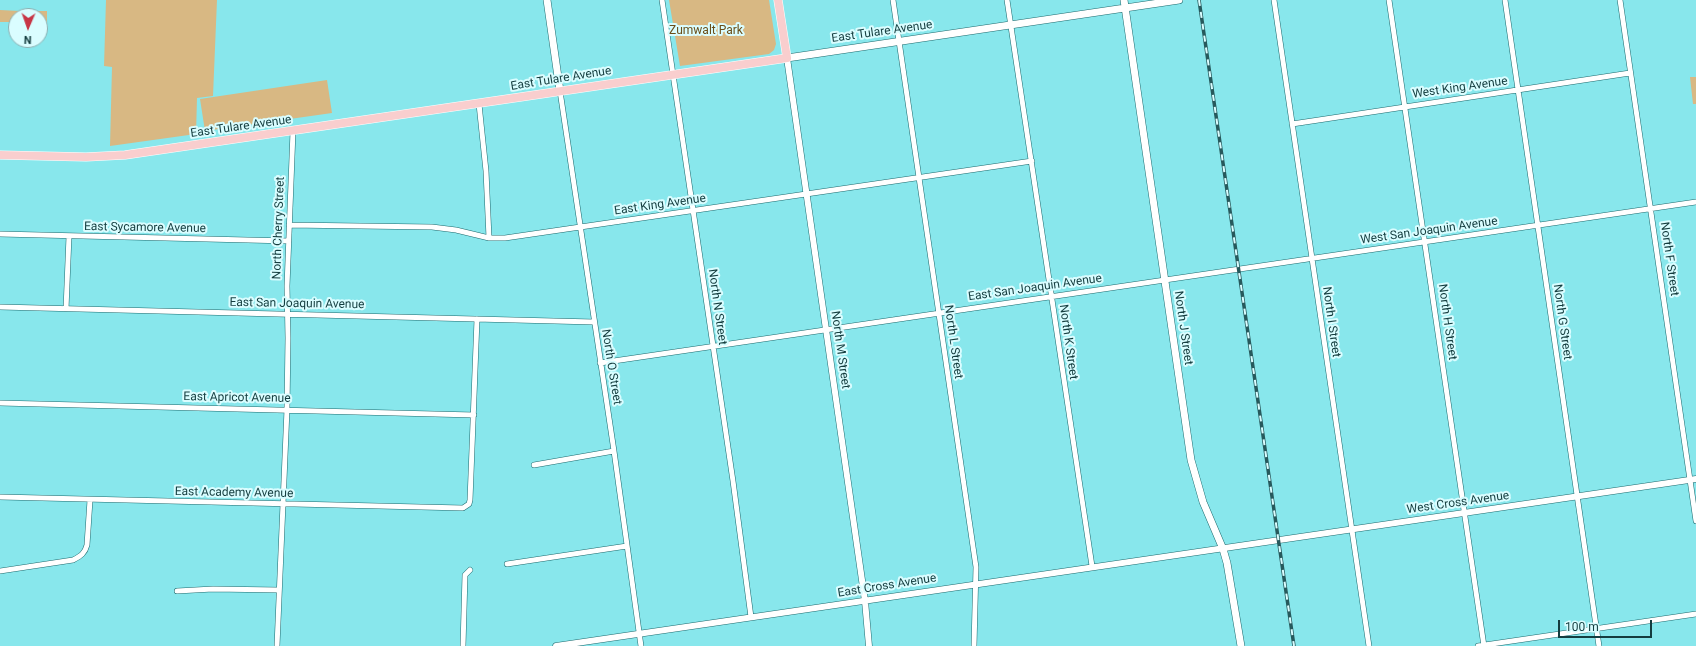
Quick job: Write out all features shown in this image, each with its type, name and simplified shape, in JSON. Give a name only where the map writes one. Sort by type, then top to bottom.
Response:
[{"type":"main road","points":[[547,0],[560,91]]},
{"type":"main road","points":[[778,0],[787,58]]},
{"type":"main road","name":"North J Street","points":[[1124,0],[1191,460],[1203,502],[1223,549],[1230,579],[1241,646]]},
{"type":"main road","name":"East Tulare Avenue","points":[[0,155],[106,157],[479,104],[1179,0]]},
{"type":"street","name":"North N Street","points":[[662,0],[751,617]]},
{"type":"street","name":"North L Street","points":[[892,0],[976,567],[974,646]]},
{"type":"street","name":"North K Street","points":[[1007,0],[1092,566]]},
{"type":"street","name":"North I Street","points":[[1274,0],[1369,646]]},
{"type":"street","name":"North H Street","points":[[1389,0],[1465,513],[1482,646]]},
{"type":"street","name":"North G Street","points":[[1505,0],[1600,646]]},
{"type":"street","name":"North F Street","points":[[1620,0],[1693,479],[1696,521]]},
{"type":"street","name":"North M Street","points":[[787,58],[865,601],[869,646]]},
{"type":"street","name":"West King Avenue","points":[[1292,124],[1630,73]]},
{"type":"street","name":"North O Street","points":[[560,91],[614,451],[641,646]]},
{"type":"street","points":[[479,104],[486,171],[489,238]]},
{"type":"street","name":"North Cherry Street","points":[[277,646],[287,409],[288,241],[293,131]]},
{"type":"street","name":"East King Avenue","points":[[289,225],[432,227],[456,230],[489,238],[505,238],[1032,161]]},
{"type":"street","name":"West San Joaquin Avenue","points":[[1164,280],[1696,202]]},
{"type":"street","name":"East Sycamore Avenue","points":[[0,234],[288,241]]},
{"type":"street","points":[[66,309],[69,236]]},
{"type":"street","name":"East San Joaquin Avenue","points":[[600,363],[1164,280]]},
{"type":"street","name":"East San Joaquin Avenue","points":[[0,307],[594,322]]},
{"type":"street","points":[[474,415],[477,319]]},
{"type":"street","name":"East Apricot Avenue","points":[[0,403],[287,409],[474,415]]},
{"type":"street","name":"East Academy Avenue","points":[[0,497],[467,507],[470,500],[474,415]]},
{"type":"street","points":[[534,464],[614,451]]},
{"type":"street","name":"West Cross Avenue","points":[[1223,549],[1693,479]]},
{"type":"street","points":[[0,571],[73,560],[81,556],[86,552],[90,500]]},
{"type":"street","points":[[507,564],[627,546]]},
{"type":"street","name":"East Cross Avenue","points":[[556,646],[1092,566],[1223,549]]},
{"type":"street","points":[[463,646],[465,575],[470,570]]},
{"type":"street","points":[[177,591],[213,589],[279,590]]},
{"type":"street","points":[[1482,646],[1696,614]]},
{"type":"green space","points":[[106,0],[217,0],[213,96],[197,98],[196,134],[110,146],[112,67],[104,66]]},
{"type":"green space","name":"Zumwalt Park","points":[[669,0],[769,0],[776,44],[774,50],[769,54],[680,66]]},
{"type":"green space","points":[[0,10],[8,10],[8,22],[0,22]]},
{"type":"green space","points":[[1690,77],[1696,77],[1696,104],[1693,104]]},
{"type":"green space","points":[[327,80],[332,113],[205,131],[200,99]]},
{"type":"railway","points":[[1199,0],[1294,646]]}]
